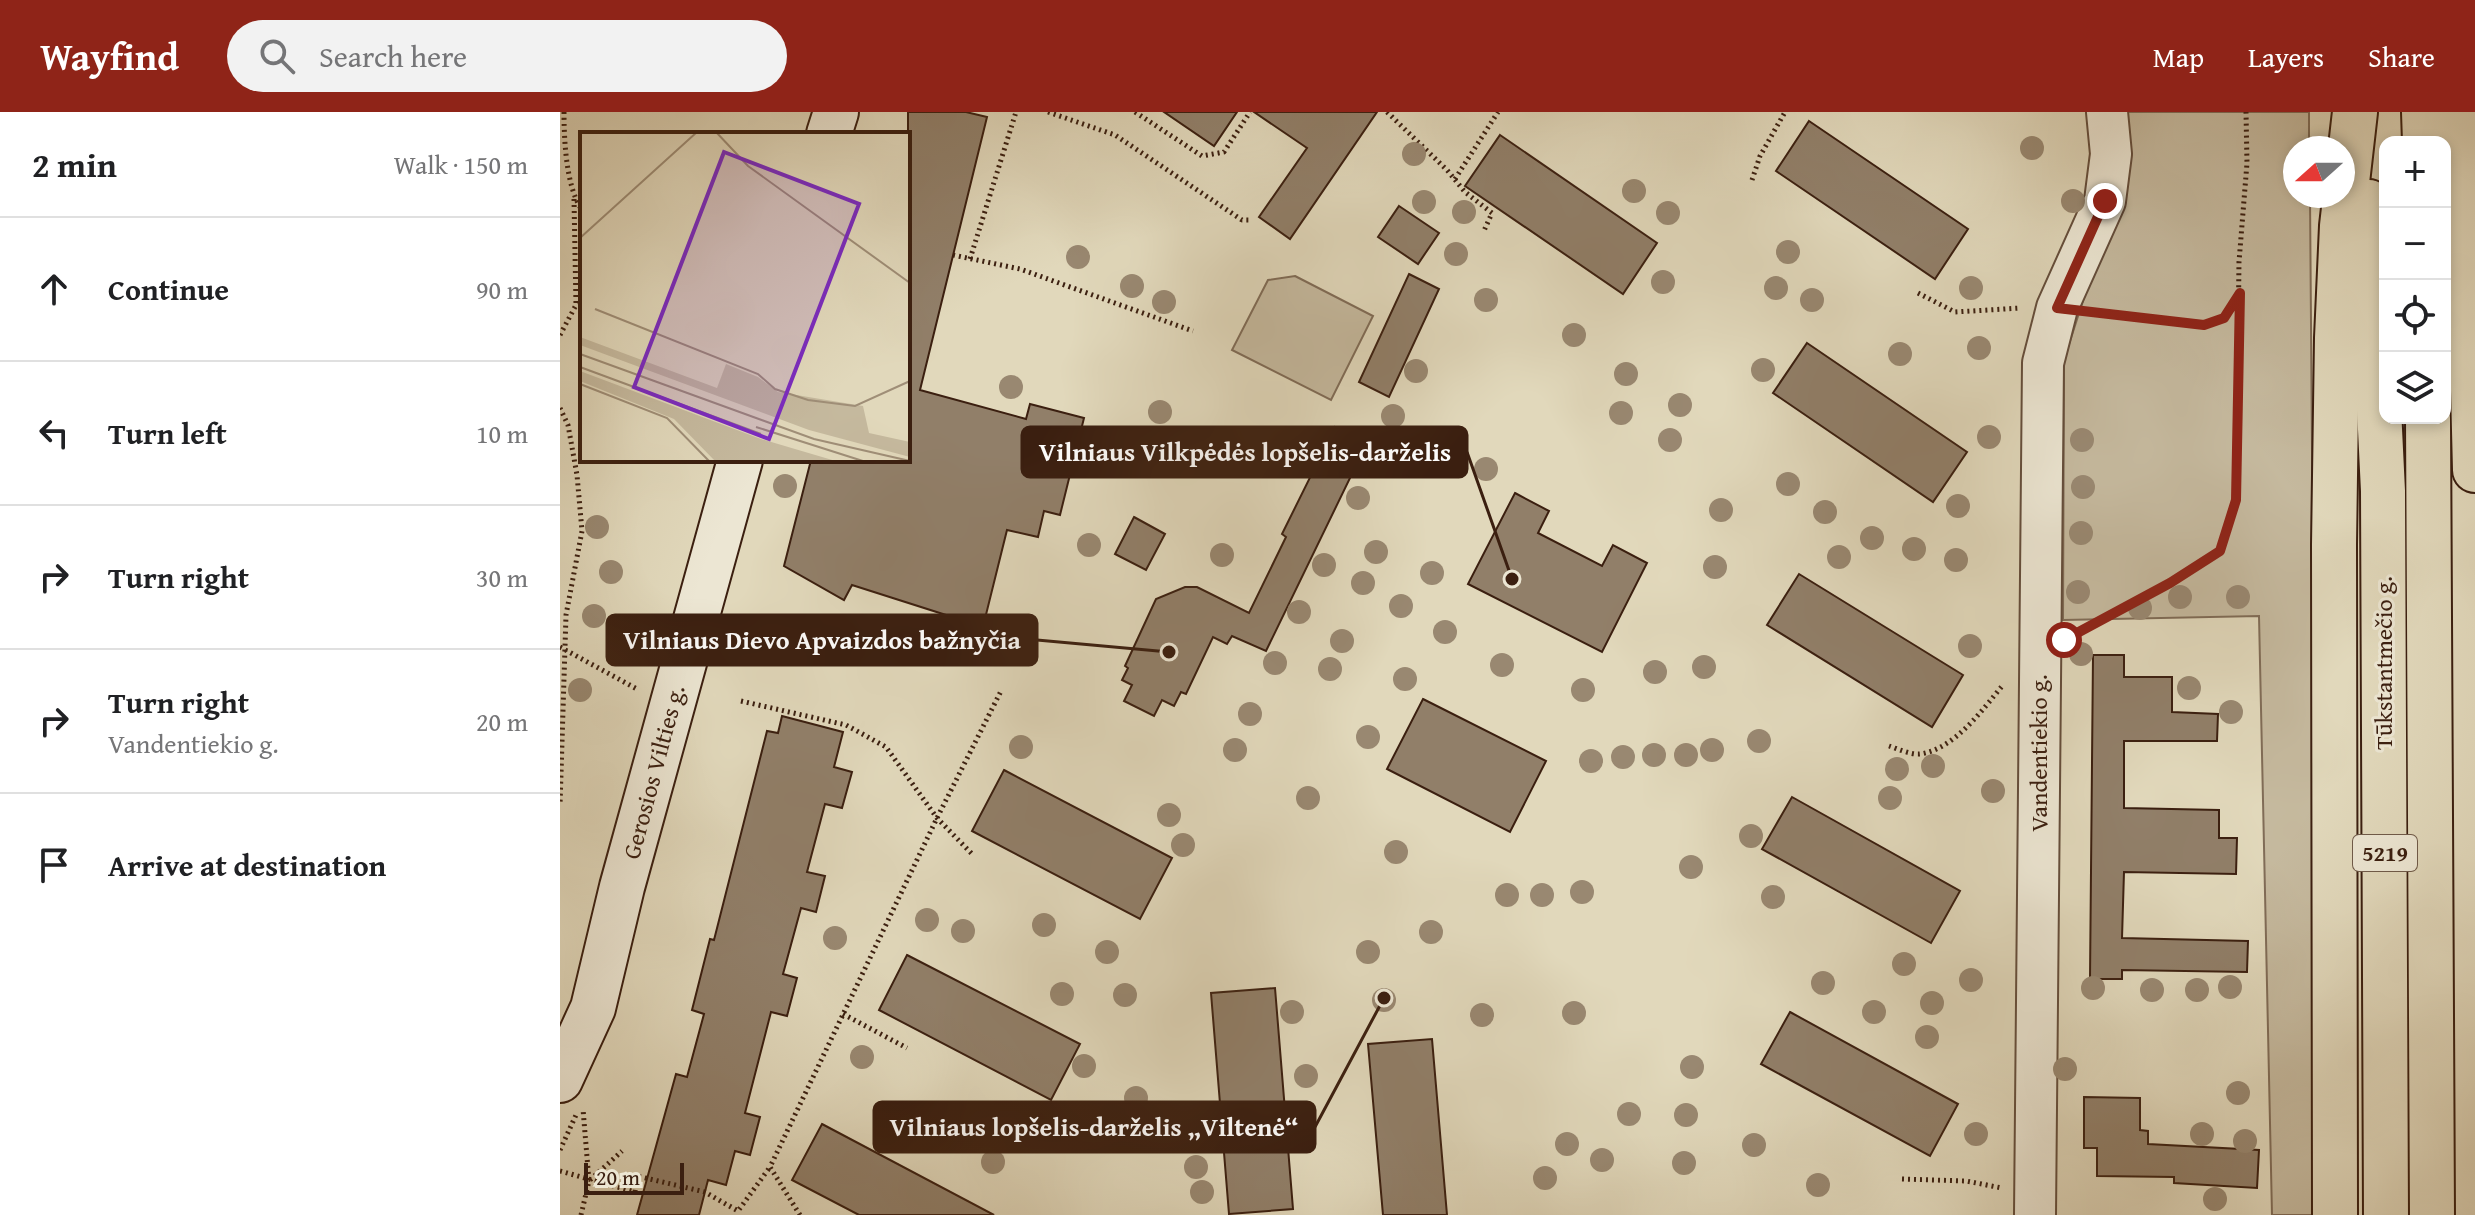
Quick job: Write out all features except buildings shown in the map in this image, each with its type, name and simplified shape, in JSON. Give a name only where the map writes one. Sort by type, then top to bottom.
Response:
[{"type":"highway","points":[[2335,1215],[2334,545],[2337,338],[2342,226],[2355,112]]},
{"type":"highway","name":"Tūkstantmečio g.","points":[[2364,112],[2383,491],[2386,1215]]},
{"type":"highway","points":[[2424,112],[2425,136]]},
{"type":"highway","points":[[2466,112],[2475,470]]},
{"type":"highway","name":"Tūkstantmečio g.","points":[[2428,424],[2432,1215]]},
{"type":"main road","points":[[830,132],[836,112]]},
{"type":"main road","name":"Gerosios Vilties g.","points":[[571,1090],[622,887],[739,462]]},
{"type":"street","name":"Vandentiekio g.","points":[[2035,1215],[2043,363],[2057,308],[2105,201],[2111,154],[2107,112]]},
{"type":"path","points":[[560,335],[579,304],[574,199],[562,136],[564,112]]},
{"type":"path","points":[[970,259],[1016,112]]},
{"type":"path","points":[[1048,112],[1115,135],[1242,220],[1251,220]]},
{"type":"path","points":[[1135,112],[1202,156],[1224,152],[1250,112]]},
{"type":"path","points":[[1387,112],[1465,192],[1492,213],[1483,233]]},
{"type":"path","points":[[1455,179],[1498,112]]},
{"type":"path","points":[[1752,180],[1760,156],[1785,112]]},
{"type":"path","points":[[2064,640],[2170,583],[2220,551],[2236,500],[2239,262],[2247,163],[2246,112]]},
{"type":"path","points":[[574,199],[580,207]]},
{"type":"path","points":[[953,255],[1020,269],[1193,331]]},
{"type":"path","points":[[2057,308],[2204,325],[2224,318],[2240,293]]},
{"type":"path","points":[[560,408],[568,425],[577,475],[582,531],[566,615],[563,649],[560,805]]},
{"type":"path","points":[[563,649],[643,693]]},
{"type":"path","points":[[1889,746],[1919,754],[1948,742],[1977,716],[2004,683]]},
{"type":"path","points":[[560,1171],[635,1192],[637,1176],[705,1192],[738,1211],[770,1167],[1001,691]]},
{"type":"path","points":[[741,701],[846,725],[886,747],[937,818],[974,856]]},
{"type":"path","points":[[843,1014],[907,1048]]},
{"type":"path","points":[[571,1090],[589,1181],[581,1215]]},
{"type":"path","points":[[589,1181],[622,1151]]},
{"type":"path","points":[[770,1167],[800,1215]]},
{"type":"path","points":[[1902,1179],[1966,1181],[2005,1188]]},
{"type":"shaded area","points":[[2113,112],[2309,112],[2309,136],[2283,136],[2283,208],[2310,208],[2318,1215],[2272,1215],[2259,616],[2063,620],[2064,360],[2104,235]]},
{"type":"shaded area","points":[[1295,276],[1373,316],[1331,400],[1232,350],[1268,280]]},
{"type":"place","name":"Vilniaus Vilkpėdės lopšelis-darželis","points":[[1512,579]]},
{"type":"place","name":"Vilniaus Dievo Apvaizdos bažnyčia","points":[[1169,652]]},
{"type":"place","name":"Vilniaus lopšelis-darželis „Viltenė“","points":[[1384,998]]},
{"type":"route","points":[[2064,640],[2170,583],[2220,551],[2236,500],[2240,293],[2224,318],[2204,325],[2057,308],[2105,201]]}]
